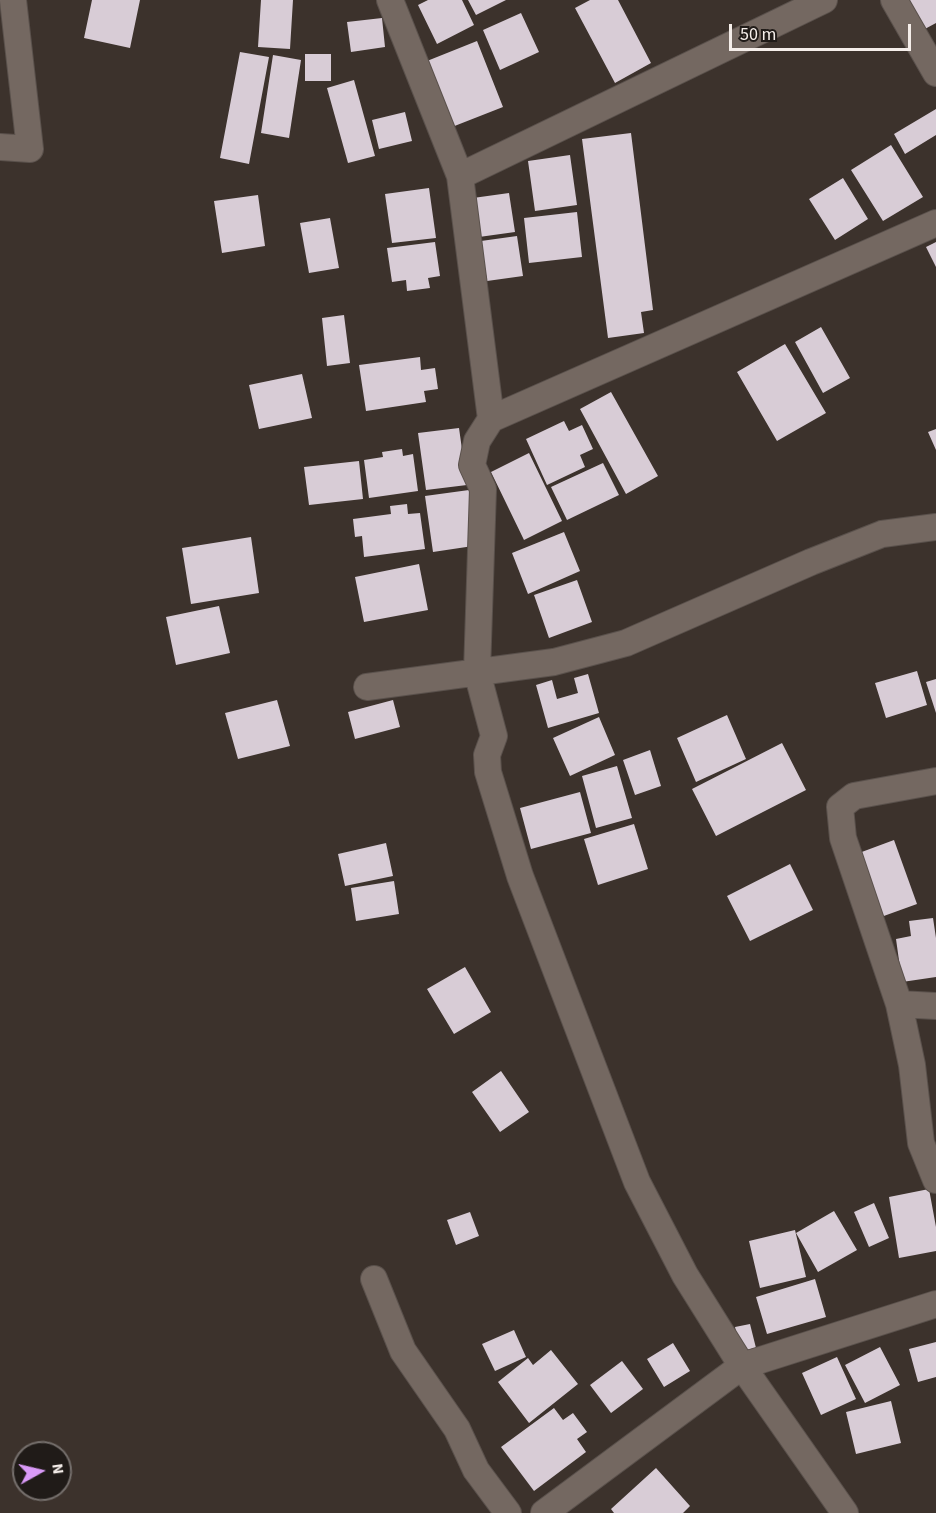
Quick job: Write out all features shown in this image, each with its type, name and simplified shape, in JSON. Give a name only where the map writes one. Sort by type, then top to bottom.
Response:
[{"type":"street","points":[[0,147],[30,149],[13,0]]},
{"type":"street","points":[[390,0],[460,176],[491,419]]},
{"type":"street","points":[[460,176],[824,0]]},
{"type":"street","points":[[894,0],[936,73]]},
{"type":"street","points":[[845,1513],[742,1366],[685,1275],[637,1182],[520,876],[488,772],[487,755],[494,736],[477,672],[483,489],[472,465],[477,441],[491,419],[936,223]]},
{"type":"street","points":[[367,687],[555,662],[626,643],[811,562],[882,534],[936,527]]},
{"type":"street","points":[[936,781],[854,796],[840,807],[843,838],[899,1004],[912,1065],[921,1143],[936,1180]]},
{"type":"street","points":[[899,1004],[936,1006]]},
{"type":"street","points":[[374,1279],[404,1351],[457,1429],[476,1470],[508,1513]]},
{"type":"street","points":[[544,1513],[742,1366],[936,1304]]},
{"type":"building","points":[[92,0],[140,0],[130,48],[84,38]]},
{"type":"building","points":[[261,0],[293,0],[290,49],[258,47]]},
{"type":"building","points":[[428,0],[462,0],[474,25],[437,44],[418,5]]},
{"type":"building","points":[[468,0],[506,0],[476,15]]},
{"type":"building","points":[[590,0],[618,0],[651,63],[615,83],[575,8]]},
{"type":"building","points":[[907,0],[936,0],[936,23],[923,30]]},
{"type":"building","points":[[521,13],[539,52],[500,70],[483,30]]},
{"type":"building","points":[[382,18],[385,47],[351,52],[347,22]]},
{"type":"building","points":[[477,41],[503,107],[452,127],[427,61]]},
{"type":"building","points":[[240,52],[269,57],[249,164],[220,158]]},
{"type":"building","points":[[305,54],[331,54],[331,81],[305,81]]},
{"type":"building","points":[[273,55],[301,60],[289,138],[261,133]]},
{"type":"building","points":[[354,80],[375,156],[348,163],[327,88]]},
{"type":"building","points":[[936,109],[936,135],[905,154],[894,134]]},
{"type":"building","points":[[405,112],[412,141],[379,149],[372,120]]},
{"type":"building","points":[[631,133],[653,310],[641,312],[644,333],[608,338],[582,139]]},
{"type":"building","points":[[891,145],[923,197],[883,221],[851,170]]},
{"type":"building","points":[[570,155],[577,205],[535,211],[528,161]]},
{"type":"building","points":[[843,178],[868,219],[835,240],[809,199]]},
{"type":"building","points":[[429,188],[436,238],[392,243],[385,194]]},
{"type":"building","points":[[509,193],[515,232],[479,237],[473,198]]},
{"type":"building","points":[[258,195],[265,246],[222,253],[214,201]]},
{"type":"building","points":[[577,212],[582,257],[529,263],[524,218]]},
{"type":"building","points":[[330,218],[339,268],[309,273],[300,223]]},
{"type":"building","points":[[517,236],[523,276],[487,281],[481,241]]},
{"type":"building","points":[[435,242],[440,276],[428,278],[430,288],[407,291],[406,280],[392,282],[387,248]]},
{"type":"building","points":[[936,242],[936,267],[926,247]]},
{"type":"building","points":[[344,315],[350,363],[327,366],[322,318]]},
{"type":"building","points":[[821,327],[850,378],[823,393],[795,342]]},
{"type":"building","points":[[785,344],[826,413],[777,441],[737,372]]},
{"type":"building","points":[[420,357],[421,370],[435,368],[438,389],[424,391],[426,402],[366,411],[359,365]]},
{"type":"building","points":[[302,374],[312,418],[259,429],[249,385]]},
{"type":"building","points":[[611,392],[658,476],[626,494],[580,409]]},
{"type":"building","points":[[564,421],[569,431],[582,425],[593,449],[580,455],[585,467],[547,485],[526,439]]},
{"type":"building","points":[[459,428],[467,485],[426,490],[418,433]]},
{"type":"building","points":[[936,429],[936,450],[928,432]]},
{"type":"building","points":[[402,449],[403,456],[413,454],[418,491],[369,498],[364,460],[383,457],[382,452]]},
{"type":"building","points":[[529,453],[562,521],[524,540],[491,472]]},
{"type":"building","points":[[359,461],[363,499],[309,505],[304,467]]},
{"type":"building","points":[[603,463],[619,495],[567,520],[551,487]]},
{"type":"building","points":[[469,490],[473,546],[433,552],[425,496]]},
{"type":"building","points":[[407,504],[408,514],[420,513],[425,549],[364,557],[362,536],[355,537],[353,519],[391,514],[390,506]]},
{"type":"building","points":[[564,532],[580,571],[528,594],[512,553]]},
{"type":"building","points":[[251,537],[259,593],[191,604],[182,548]]},
{"type":"building","points":[[419,564],[428,610],[364,622],[355,577]]},
{"type":"building","points":[[577,580],[592,622],[549,638],[534,595]]},
{"type":"building","points":[[219,606],[230,653],[176,665],[166,617]]},
{"type":"building","points":[[917,671],[927,705],[886,718],[875,683]]},
{"type":"building","points":[[588,674],[599,713],[548,728],[536,685],[552,680],[557,699],[578,693],[574,678]]},
{"type":"building","points":[[936,679],[936,713],[926,682]]},
{"type":"building","points":[[277,700],[290,746],[238,759],[225,713]]},
{"type":"building","points":[[393,700],[400,727],[355,739],[348,712]]},
{"type":"building","points":[[727,715],[746,759],[696,782],[677,738]]},
{"type":"building","points":[[599,717],[615,755],[570,776],[553,738]]},
{"type":"building","points":[[782,743],[806,790],[716,836],[692,789]]},
{"type":"building","points":[[650,750],[661,786],[635,795],[623,760]]},
{"type":"building","points":[[617,766],[632,818],[596,828],[582,776]]},
{"type":"building","points":[[580,792],[591,833],[531,849],[520,808]]},
{"type":"building","points":[[634,824],[648,869],[598,885],[584,839]]},
{"type":"building","points":[[894,840],[917,904],[881,917],[859,853]]},
{"type":"building","points":[[386,843],[393,876],[345,886],[338,854]]},
{"type":"building","points":[[790,864],[813,910],[750,941],[727,896]]},
{"type":"building","points":[[394,881],[399,914],[356,921],[351,888]]},
{"type":"building","points":[[933,918],[936,938],[936,977],[902,982],[896,939],[911,936],[909,921]]},
{"type":"building","points":[[465,967],[491,1012],[454,1034],[427,989]]},
{"type":"building","points":[[501,1071],[529,1112],[500,1132],[472,1092]]},
{"type":"building","points":[[929,1189],[936,1227],[936,1251],[899,1258],[889,1197]]},
{"type":"building","points":[[874,1203],[889,1238],[869,1247],[854,1212]]},
{"type":"building","points":[[834,1211],[857,1250],[818,1272],[796,1233]]},
{"type":"building","points":[[470,1212],[479,1236],[456,1245],[447,1220]]},
{"type":"building","points":[[795,1230],[806,1277],[760,1288],[749,1241]]},
{"type":"building","points":[[815,1279],[826,1317],[767,1334],[756,1297]]},
{"type":"building","points":[[750,1324],[756,1348],[740,1351],[735,1327]]},
{"type":"building","points":[[514,1330],[526,1357],[495,1371],[482,1344]]},
{"type":"building","points":[[936,1342],[936,1377],[918,1382],[909,1349]]},
{"type":"building","points":[[673,1343],[690,1371],[664,1387],[647,1359]]},
{"type":"building","points":[[880,1347],[900,1385],[865,1403],[845,1365]]},
{"type":"building","points":[[551,1350],[578,1384],[529,1423],[498,1382],[528,1358],[533,1365]]},
{"type":"building","points":[[837,1357],[856,1399],[821,1415],[802,1373]]},
{"type":"building","points":[[622,1361],[643,1389],[611,1413],[590,1385]]},
{"type":"building","points":[[891,1401],[901,1443],[856,1454],[846,1412]]},
{"type":"building","points":[[554,1408],[563,1420],[573,1413],[587,1432],[577,1439],[586,1452],[534,1491],[501,1447]]},
{"type":"building","points":[[656,1468],[690,1506],[683,1513],[614,1513],[611,1509]]}]
